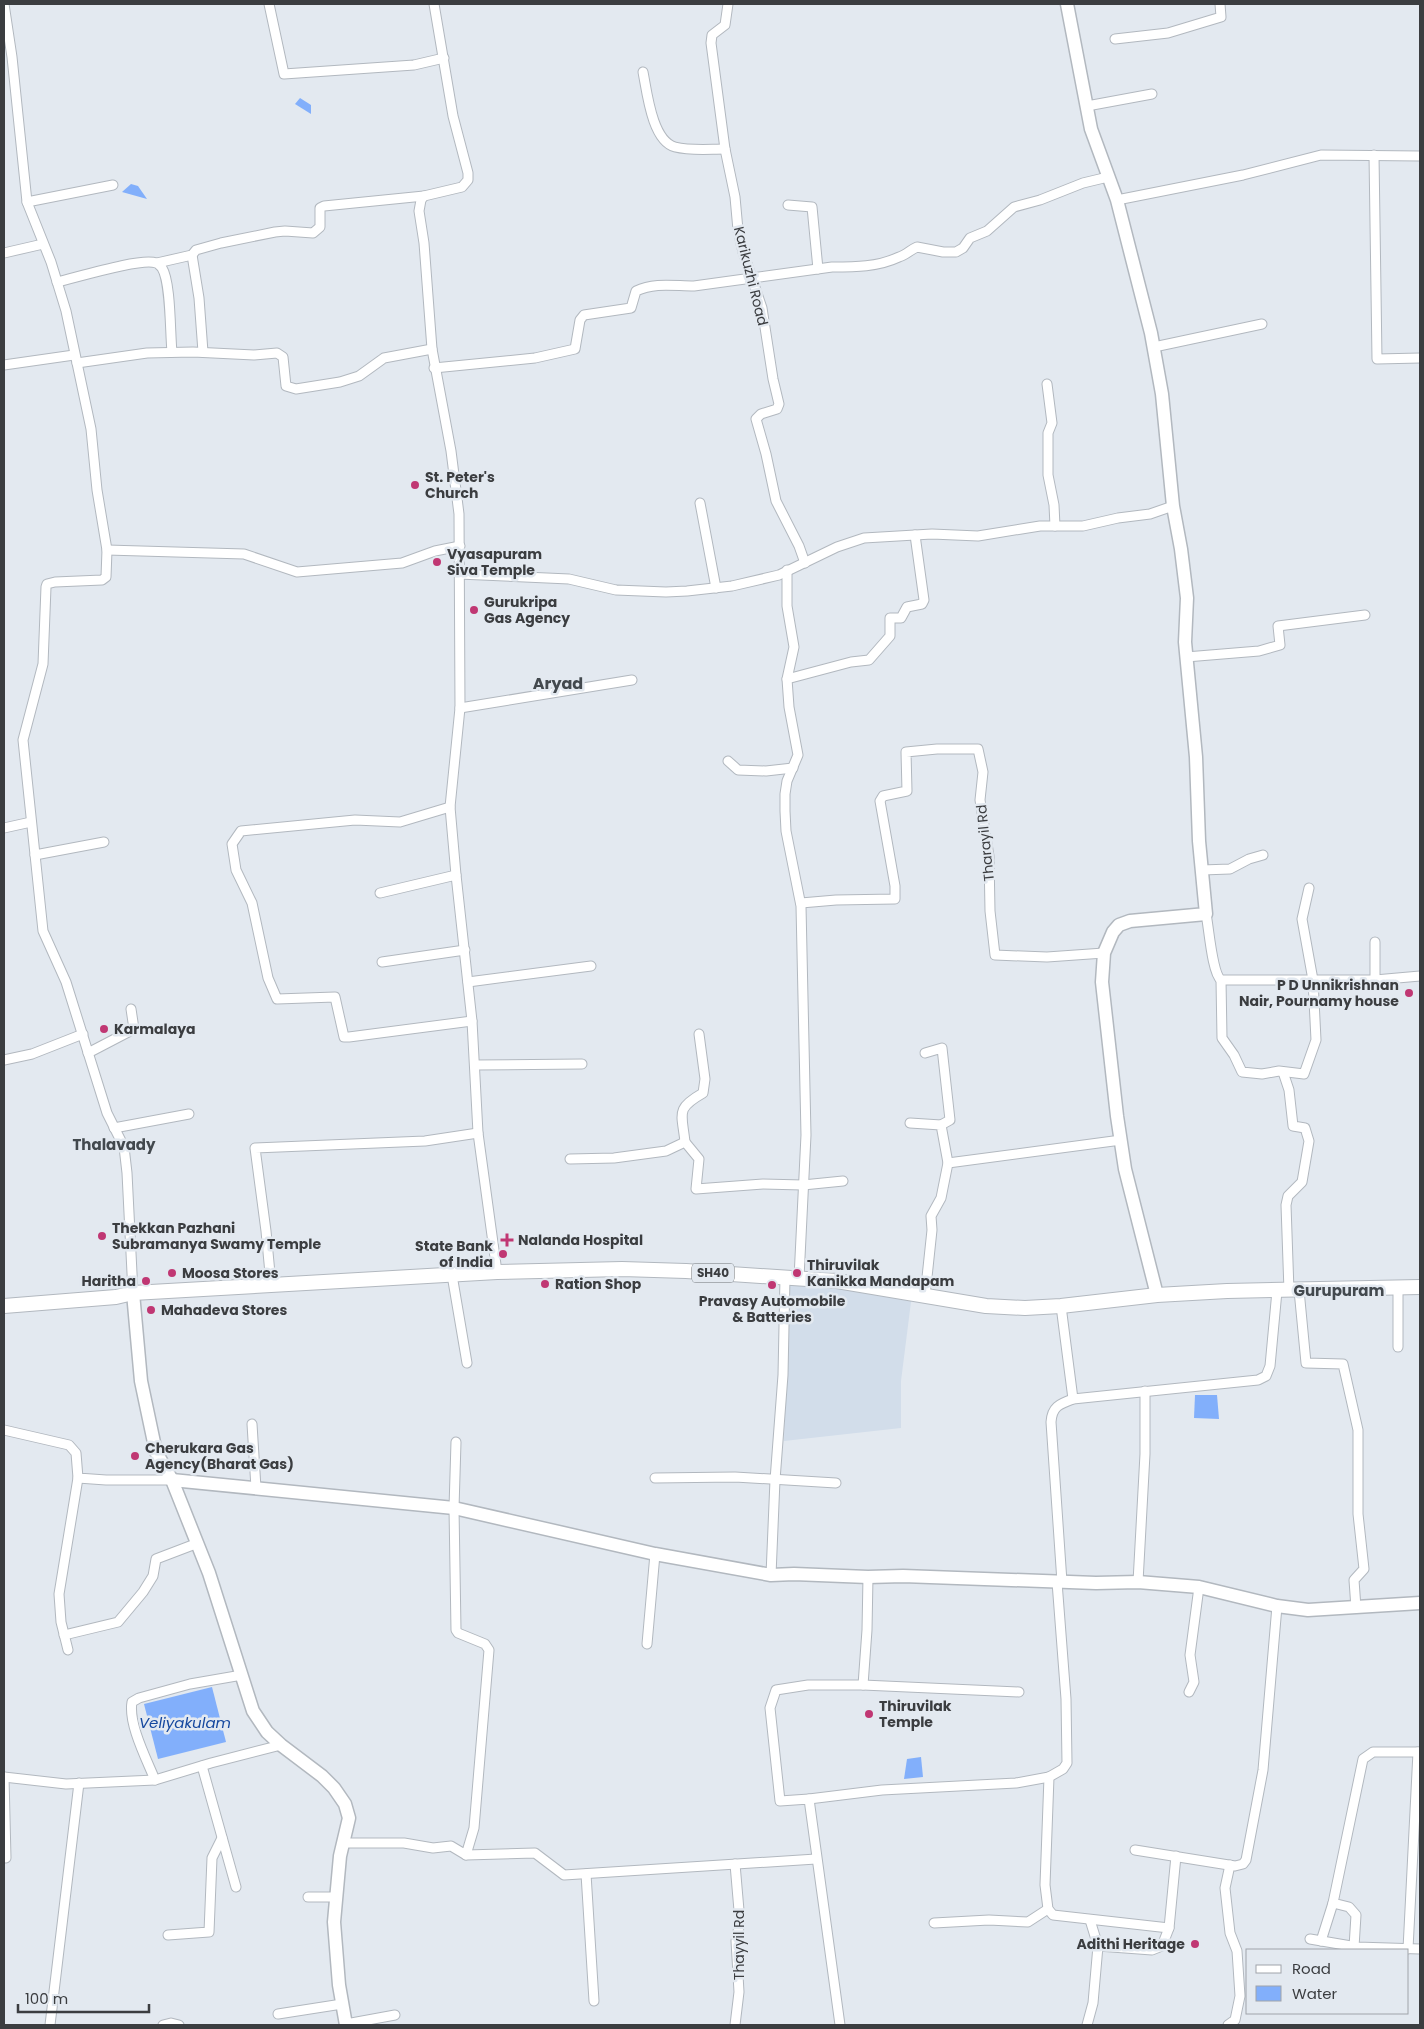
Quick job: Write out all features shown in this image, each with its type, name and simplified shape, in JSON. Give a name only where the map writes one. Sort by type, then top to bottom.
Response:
[{"type":"main road","points":[[1067,4],[1091,129],[1117,200],[1154,347],[1162,394],[1173,506],[1187,598],[1186,657],[1196,757],[1199,841],[1206,914],[1130,921],[1119,925],[1113,932],[1104,953],[1102,982],[1125,1168],[1156,1295]]},
{"type":"main road","name":"SH40","points":[[4,1306],[116,1297],[133,1293],[271,1284],[497,1272],[622,1268],[845,1282],[986,1306],[1025,1308],[1061,1306],[1156,1295],[1420,1287]]},
{"type":"main road","points":[[133,1293],[141,1380],[159,1460],[172,1480],[209,1573],[256,1719],[281,1745],[322,1776],[345,1804],[349,1818],[340,1856],[334,1939],[346,2025]]},
{"type":"main road","points":[[172,1480],[454,1508],[655,1554],[771,1575],[902,1576],[1059,1582],[1138,1582],[1198,1587],[1277,1606],[1308,1610],[1420,1603]]},
{"type":"street","points":[[4,4],[12,57],[27,202],[66,311],[75,359],[92,429],[97,490],[108,550],[106,577],[102,580],[54,582],[47,584],[46,587],[44,664],[23,740],[31,822],[43,931],[66,982],[107,1114],[124,1147],[128,1173],[133,1293]]},
{"type":"street","points":[[269,4],[284,74],[414,65],[444,58]]},
{"type":"street","points":[[57,282],[127,265],[157,263],[192,254],[196,250],[275,232],[313,233],[320,226],[320,208],[324,206],[424,196],[462,187],[468,180],[453,116],[434,4]]},
{"type":"street","name":"Karikuzhi Road","points":[[728,4],[725,25],[712,35],[710,43],[725,149],[736,197],[741,245],[762,308],[773,379],[779,404],[777,409],[761,414],[756,419],[776,501],[788,522],[805,562]]},
{"type":"street","points":[[1115,39],[1168,32],[1221,17],[1220,4]]},
{"type":"street","points":[[643,72],[650,107],[658,132],[663,140],[673,147],[725,149]]},
{"type":"street","points":[[1087,106],[1152,94]]},
{"type":"street","points":[[1374,155],[1377,360],[1420,358]]},
{"type":"street","points":[[1117,200],[1243,175],[1321,156],[1420,156]]},
{"type":"street","points":[[434,368],[535,358],[575,349],[580,320],[584,315],[630,308],[636,291],[641,288],[671,284],[694,286],[818,269],[882,263],[901,257],[917,247],[943,252],[956,252],[963,248],[970,238],[986,231],[1014,207],[1040,200],[1082,183],[1108,177]]},
{"type":"street","points":[[27,202],[113,185]]},
{"type":"street","points":[[424,196],[421,200],[420,211],[434,368],[451,450],[459,514],[460,708],[450,807],[472,1021],[478,1133],[497,1272]]},
{"type":"street","points":[[788,205],[812,207],[818,269]]},
{"type":"street","points":[[4,253],[43,244]]},
{"type":"street","points":[[192,254],[199,298],[202,352]]},
{"type":"street","points":[[157,263],[162,269],[167,288],[172,352]]},
{"type":"street","points":[[1154,347],[1262,324]]},
{"type":"street","points":[[4,365],[147,353],[202,352],[254,355],[277,353],[283,357],[286,386],[296,389],[340,382],[359,376],[384,358],[432,349]]},
{"type":"street","points":[[1047,384],[1052,423],[1048,433],[1048,458],[1055,526]]},
{"type":"street","points":[[700,503],[716,588]]},
{"type":"street","points":[[459,574],[569,579],[616,590],[634,591],[666,592],[716,588],[778,575],[864,538],[958,534],[978,536],[1040,526],[1083,526],[1118,518],[1150,514],[1173,506]]},
{"type":"street","points":[[787,679],[850,662],[869,660],[890,636],[890,618],[900,618],[906,607],[922,604],[924,600],[915,535]]},
{"type":"street","points":[[108,550],[244,554],[297,572],[402,563],[435,551],[460,546]]},
{"type":"street","points":[[788,570],[787,606],[794,647],[787,679],[789,707],[798,755],[785,794],[785,811],[786,831],[800,903],[806,1135],[800,1278]]},
{"type":"street","points":[[1186,657],[1259,651],[1280,645],[1278,626],[1365,615]]},
{"type":"street","points":[[460,708],[632,680]]},
{"type":"street","name":"Tharayil Rd","points":[[800,903],[895,899],[895,886],[880,801],[883,796],[907,791],[906,752],[978,748],[983,772],[980,800],[989,856],[990,911],[995,955],[1048,956],[1104,953]]},
{"type":"street","points":[[728,761],[738,770],[766,771],[793,768]]},
{"type":"street","points":[[450,807],[400,822],[355,820],[241,832],[232,844],[236,870],[252,903],[268,978],[277,999],[335,998],[344,1036],[349,1037],[472,1021]]},
{"type":"street","points":[[4,828],[31,822]]},
{"type":"street","points":[[35,855],[104,842]]},
{"type":"street","points":[[1202,870],[1230,869],[1249,859],[1263,855]]},
{"type":"street","points":[[380,893],[456,875]]},
{"type":"street","points":[[1221,980],[1222,1038],[1234,1055],[1242,1072],[1304,1074],[1316,1040],[1313,980],[1302,919],[1309,888]]},
{"type":"street","points":[[1206,914],[1217,977],[1221,980],[1375,980],[1420,976]]},
{"type":"street","points":[[1375,942],[1375,980]]},
{"type":"street","points":[[382,962],[465,950]]},
{"type":"street","points":[[468,982],[591,966]]},
{"type":"street","points":[[88,1052],[134,1029],[131,1009]]},
{"type":"street","points":[[4,1060],[32,1054],[83,1034]]},
{"type":"street","points":[[699,1034],[705,1079],[703,1093],[687,1102],[682,1112],[685,1142],[698,1159],[696,1189],[763,1184],[803,1185],[843,1181]]},
{"type":"street","points":[[910,1123],[941,1124],[950,1120],[942,1048],[925,1053]]},
{"type":"street","points":[[475,1065],[582,1064]]},
{"type":"street","points":[[1283,1072],[1289,1090],[1293,1126],[1305,1128],[1309,1141],[1302,1182],[1288,1196],[1286,1205],[1288,1291],[1306,1363],[1344,1364],[1358,1430],[1358,1514],[1364,1570],[1354,1580],[1356,1608]]},
{"type":"street","points":[[114,1128],[189,1114]]},
{"type":"street","points":[[925,1296],[932,1230],[931,1216],[941,1198],[948,1163],[941,1124]]},
{"type":"street","points":[[271,1284],[255,1148],[425,1141],[478,1133]]},
{"type":"street","points":[[948,1163],[1121,1140]]},
{"type":"street","points":[[570,1159],[614,1158],[666,1151],[685,1142]]},
{"type":"street","points":[[452,1275],[467,1363]]},
{"type":"street","points":[[771,1575],[782,1375],[784,1277]]},
{"type":"street","points":[[1398,1287],[1398,1347]]},
{"type":"street","points":[[1018,1692],[863,1685],[808,1685],[776,1690],[770,1708],[780,1800],[809,1799],[882,1790],[1016,1783],[1049,1776],[1063,1769],[1066,1763],[1066,1699],[1051,1422],[1054,1408],[1072,1399],[1258,1380],[1266,1376],[1288,1291]]},
{"type":"street","points":[[1061,1306],[1072,1399]]},
{"type":"street","points":[[1138,1582],[1146,1454],[1145,1391]]},
{"type":"street","points":[[252,1424],[256,1488]]},
{"type":"street","points":[[4,1430],[69,1445],[76,1453],[78,1478],[59,1594],[61,1622],[68,1650]]},
{"type":"street","points":[[456,1442],[454,1508],[456,1630],[458,1633],[485,1644],[489,1650],[474,1828],[466,1855]]},
{"type":"street","points":[[655,1478],[735,1477],[836,1483]]},
{"type":"street","points":[[78,1478],[172,1480]]},
{"type":"street","points":[[64,1635],[118,1622],[143,1592],[153,1576],[156,1559],[198,1544]]},
{"type":"street","points":[[647,1644],[655,1554]]},
{"type":"street","points":[[863,1685],[868,1577]]},
{"type":"street","points":[[1189,1692],[1194,1682],[1190,1655],[1198,1587]]},
{"type":"street","points":[[1135,1850],[1230,1865],[1243,1864],[1246,1860],[1263,1770],[1277,1606]]},
{"type":"street","points":[[155,1780],[137,1735],[130,1710],[132,1702],[139,1698],[190,1684],[242,1675]]},
{"type":"street","points":[[6,1858],[4,1777],[66,1784],[155,1780],[281,1745]]},
{"type":"street","points":[[1320,1941],[1333,1903],[1363,1760],[1373,1752],[1419,1752],[1408,1949]]},
{"type":"street","points":[[202,1766],[236,1887]]},
{"type":"street","points":[[1049,1776],[1044,1885],[1048,1908],[1053,1915],[1168,1928]]},
{"type":"street","points":[[50,2025],[79,1783]]},
{"type":"street","points":[[809,1799],[840,2025]]},
{"type":"street","points":[[168,1935],[208,1932],[212,1858],[222,1838]]},
{"type":"street","points":[[344,1843],[404,1843],[433,1848],[451,1846],[466,1855],[536,1853],[564,1875],[816,1859]]},
{"type":"street","points":[[1098,1946],[1156,1950],[1164,1943],[1168,1928],[1176,1856]]},
{"type":"street","name":"Thayyil Rd","points":[[735,1864],[740,1922],[736,1941],[739,1992],[735,2025]]},
{"type":"street","points":[[1228,2025],[1236,2020],[1240,1996],[1237,1951],[1230,1933],[1225,1888],[1230,1865]]},
{"type":"street","points":[[586,1874],[594,2001]]},
{"type":"street","points":[[308,1897],[336,1897]]},
{"type":"street","points":[[1333,1903],[1349,1907],[1356,1915],[1354,1947]]},
{"type":"street","points":[[934,1923],[990,1920],[1028,1922],[1048,1908]]},
{"type":"street","points":[[1087,2025],[1093,2003],[1098,1946],[1090,1920]]},
{"type":"street","points":[[1310,1939],[1354,1947],[1420,1949]]},
{"type":"street","points":[[278,2014],[342,2004]]},
{"type":"street","points":[[346,2025],[395,2015]]},
{"type":"street","points":[[162,2025],[171,2023],[179,2025]]},
{"type":"shaded area","points":[[788,1282],[912,1294],[901,1381],[901,1428],[784,1441]]},
{"type":"water","points":[[300,98],[311,105],[311,114],[295,104]]},
{"type":"water","points":[[131,184],[138,186],[147,199],[122,192]]},
{"type":"water","points":[[1195,1395],[1217,1395],[1219,1419],[1194,1418]]},
{"type":"water","name":"Veliyakulam","points":[[212,1687],[226,1742],[158,1759],[144,1704]]},
{"type":"water","points":[[921,1757],[923,1777],[904,1779],[907,1759]]},
{"type":"place","name":"St. Peter's Church","points":[[415,485]]},
{"type":"place","name":"Vyasapuram Siva Temple","points":[[437,562]]},
{"type":"place","name":"Gurukripa Gas Agency","points":[[474,610]]},
{"type":"place","name":"P D Unnikrishnan Nair, Pournamy house","points":[[1409,993]]},
{"type":"place","name":"Karmalaya","points":[[104,1029]]},
{"type":"place","name":"Thekkan Pazhani Subramanya Swamy Temple","points":[[102,1236]]},
{"type":"place","name":"Nalanda Hospital","points":[[507,1240]]},
{"type":"place","name":"State Bank of India","points":[[503,1254]]},
{"type":"place","name":"Moosa Stores","points":[[172,1273]]},
{"type":"place","name":"Thiruvilak Kanikka Mandapam","points":[[797,1273]]},
{"type":"place","name":"Haritha","points":[[146,1281]]},
{"type":"place","name":"Ration Shop","points":[[545,1284]]},
{"type":"place","name":"Pravasy Automobile & Batteries","points":[[772,1285]]},
{"type":"place","name":"Mahadeva Stores","points":[[151,1310]]},
{"type":"place","name":"Cherukara Gas Agency(Bharat Gas)","points":[[135,1456]]},
{"type":"place","name":"Thiruvilak Temple","points":[[869,1714]]},
{"type":"place","name":"Adithi Heritage","points":[[1195,1944]]},
{"type":"district","name":"Aryad","points":[[558,683]]},
{"type":"district","name":"Thalavady","points":[[114,1145]]},
{"type":"district","name":"Gurupuram","points":[[1339,1291]]}]
